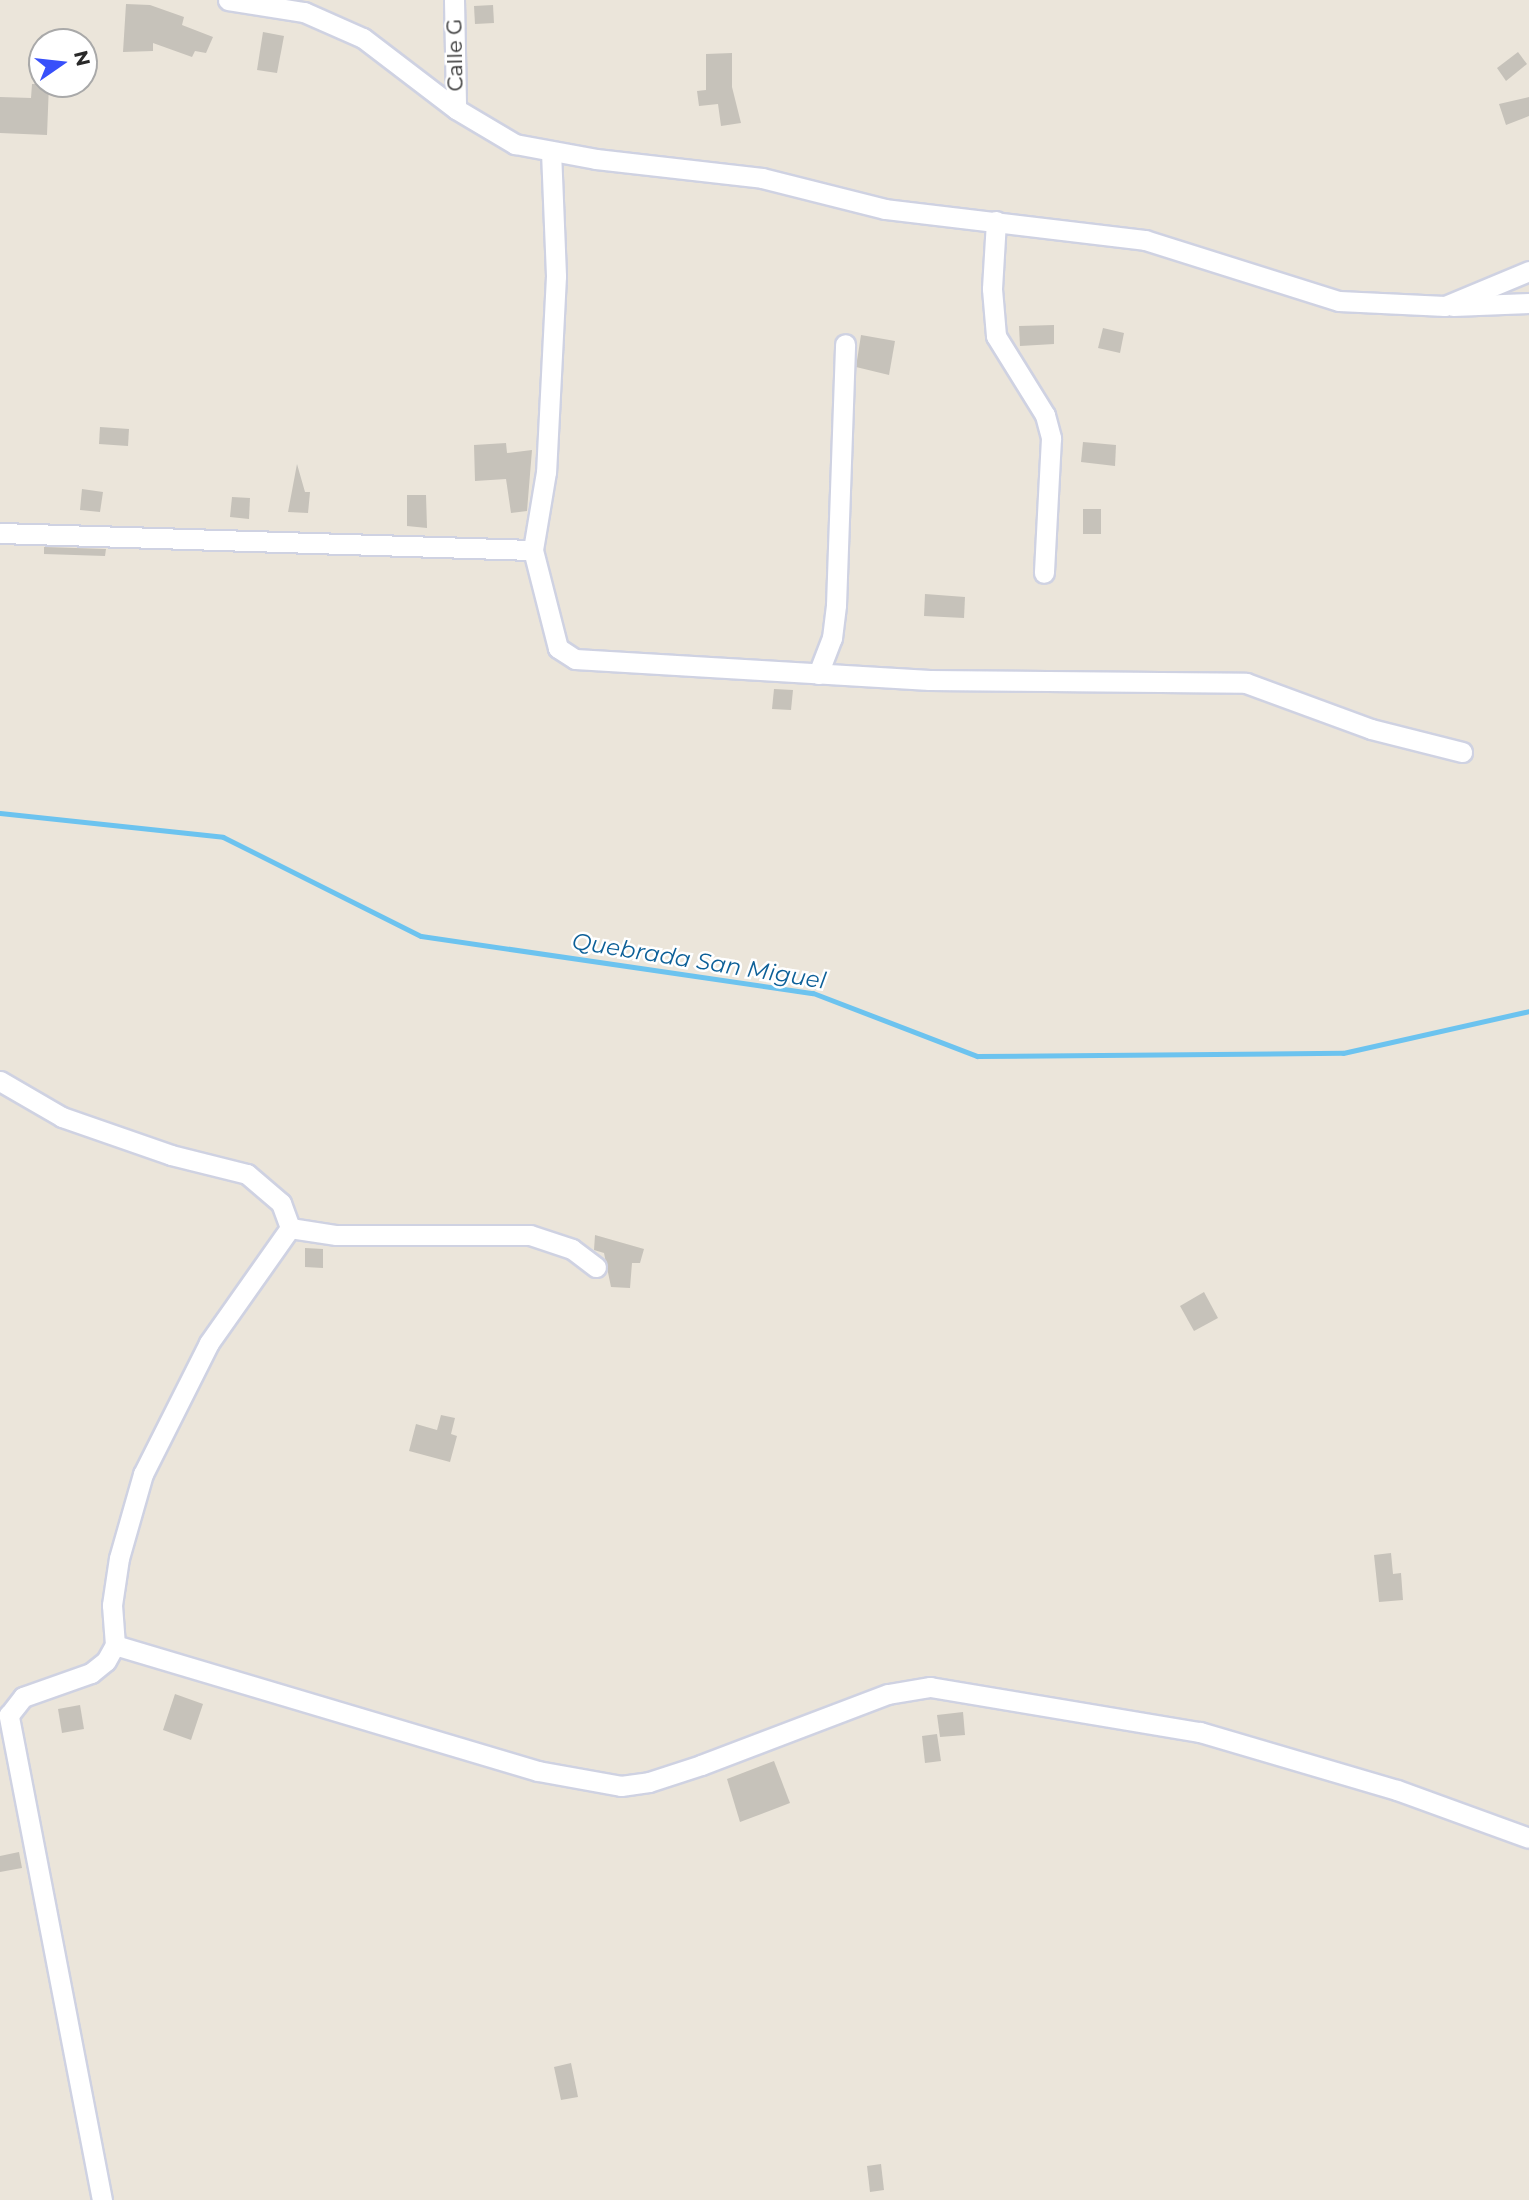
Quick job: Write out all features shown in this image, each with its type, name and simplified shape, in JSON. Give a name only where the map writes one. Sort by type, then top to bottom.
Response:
[{"type":"street","points":[[228,0],[304,12],[363,38],[456,109],[515,145],[762,178],[885,209],[996,221],[1177,247],[1321,297],[1445,306],[1529,303]]},
{"type":"street","name":"Calle G","points":[[454,0],[456,109]]},
{"type":"street","points":[[551,151],[556,276],[547,472],[533,550],[558,648],[575,659],[929,680],[1246,683],[1371,729],[1462,752]]},
{"type":"street","points":[[996,221],[992,289],[996,336],[1045,415],[1051,438],[1044,573]]},
{"type":"street","points":[[1445,306],[1529,271]]},
{"type":"street","points":[[818,674],[832,638],[835,604],[845,344]]},
{"type":"street","points":[[0,533],[533,550]]},
{"type":"street","points":[[0,1081],[62,1117],[171,1155],[247,1174],[281,1203],[290,1228]]},
{"type":"street","points":[[290,1228],[336,1235],[530,1236],[572,1250],[596,1267]]},
{"type":"street","points":[[102,2200],[9,1715],[13,1704],[23,1697],[91,1673],[106,1661],[114,1645],[112,1605],[119,1558],[143,1474],[209,1343],[290,1228]]},
{"type":"street","points":[[114,1645],[538,1771],[621,1786],[649,1782],[701,1765],[888,1694],[930,1687],[1200,1732],[1397,1790],[1529,1838]]},
{"type":"building","points":[[126,4],[150,5],[184,17],[182,25],[213,37],[206,53],[195,51],[192,57],[153,43],[153,51],[123,52]]},
{"type":"building","points":[[493,5],[494,23],[475,24],[474,6]]},
{"type":"building","points":[[263,32],[284,36],[277,73],[257,70]]},
{"type":"building","points":[[1518,52],[1527,64],[1506,81],[1497,68]]},
{"type":"building","points":[[732,53],[732,87],[741,123],[721,126],[718,104],[699,106],[697,91],[706,90],[706,54]]},
{"type":"building","points":[[0,97],[48,98],[47,135],[0,133]]},
{"type":"building","points":[[1529,97],[1529,116],[1506,125],[1499,104]]},
{"type":"building","points":[[1054,325],[1054,344],[1020,346],[1019,326]]},
{"type":"building","points":[[1103,328],[1124,333],[1120,353],[1098,348]]},
{"type":"building","points":[[861,335],[895,341],[889,375],[856,367]]},
{"type":"building","points":[[100,427],[129,429],[128,446],[99,444]]},
{"type":"building","points":[[1083,442],[1116,445],[1115,466],[1081,462]]},
{"type":"building","points":[[506,443],[507,453],[532,450],[527,511],[511,513],[506,479],[475,481],[474,445]]},
{"type":"building","points":[[297,464],[305,492],[310,492],[308,513],[288,512]]},
{"type":"building","points":[[82,489],[103,492],[100,512],[80,510]]},
{"type":"building","points":[[407,495],[426,495],[427,528],[407,526]]},
{"type":"building","points":[[232,497],[250,498],[249,519],[230,517]]},
{"type":"building","points":[[1083,509],[1101,509],[1101,534],[1083,534]]},
{"type":"building","points":[[44,547],[106,549],[105,556],[44,554]]},
{"type":"building","points":[[925,594],[965,597],[964,618],[924,616]]},
{"type":"building","points":[[774,689],[793,690],[791,710],[772,709]]},
{"type":"building","points":[[595,1235],[644,1249],[640,1263],[632,1263],[630,1288],[611,1287],[604,1253],[594,1250]]},
{"type":"building","points":[[305,1248],[323,1249],[323,1268],[305,1267]]},
{"type":"building","points":[[1204,1292],[1218,1318],[1194,1331],[1180,1306]]},
{"type":"building","points":[[441,1415],[455,1418],[451,1434],[457,1436],[450,1462],[409,1451],[416,1424],[437,1430]]},
{"type":"building","points":[[1391,1553],[1393,1574],[1401,1573],[1403,1600],[1379,1602],[1374,1555]]},
{"type":"building","points":[[175,1694],[203,1704],[191,1740],[163,1730]]},
{"type":"building","points":[[80,1705],[84,1729],[62,1733],[58,1709]]},
{"type":"building","points":[[963,1712],[965,1735],[940,1737],[937,1715]]},
{"type":"building","points":[[937,1734],[941,1761],[925,1763],[922,1736]]},
{"type":"building","points":[[774,1761],[790,1803],[740,1822],[727,1779]]},
{"type":"building","points":[[19,1852],[22,1868],[0,1872],[0,1856]]},
{"type":"building","points":[[571,2063],[578,2097],[561,2100],[554,2067]]},
{"type":"building","points":[[881,2164],[884,2190],[870,2192],[867,2166]]},
{"type":"waterway","name":"Quebrada San Miguel","points":[[0,813],[223,837],[421,936],[813,993],[977,1056],[1343,1053],[1529,1011]]}]
